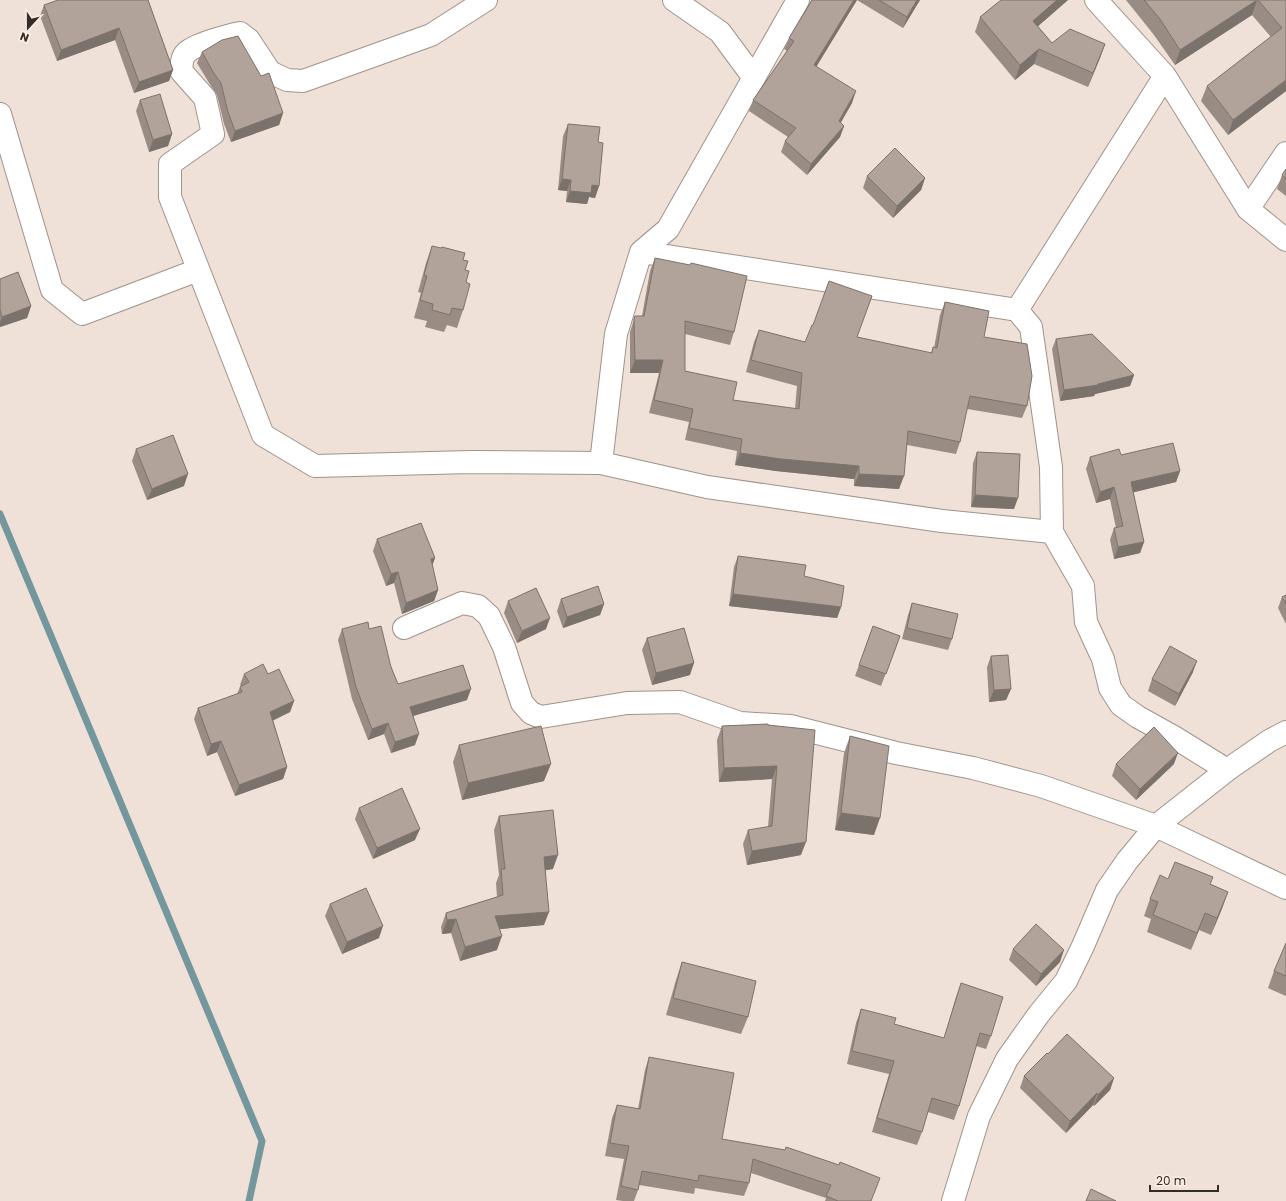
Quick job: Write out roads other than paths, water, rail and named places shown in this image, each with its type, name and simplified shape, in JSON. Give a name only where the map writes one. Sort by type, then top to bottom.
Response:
[{"type":"street","points":[[486,0],[432,35],[303,81],[287,80],[270,72],[249,40],[240,33],[220,37],[187,52],[182,59],[181,72],[205,98],[213,134],[170,164],[170,197],[263,435],[315,466],[471,462],[601,463],[707,487],[942,521],[1052,532]]},
{"type":"street","points":[[674,0],[720,32],[754,78]]},
{"type":"street","points":[[601,463],[616,334],[641,252],[668,229],[798,0]]},
{"type":"street","points":[[1096,0],[1165,76],[1248,209],[1286,240]]},
{"type":"street","points":[[1017,310],[1165,76]]},
{"type":"street","points":[[0,115],[52,290],[82,314],[198,270]]},
{"type":"street","points":[[1248,209],[1286,153]]},
{"type":"street","points":[[641,252],[1017,310],[1031,327],[1051,468],[1052,532],[1083,586],[1086,622],[1103,659],[1110,688],[1121,705],[1138,717],[1174,737],[1227,770]]},
{"type":"street","points":[[404,628],[462,603],[478,606],[489,616],[504,647],[522,704],[532,713],[541,717],[627,703],[680,702],[740,723],[790,726],[896,752],[988,772],[1041,786],[1156,826],[1286,888]]},
{"type":"street","points":[[954,1201],[979,1116],[1007,1059],[1039,1014],[1066,981],[1107,890],[1156,826],[1227,770],[1269,741],[1286,732]]},
{"type":"waterway","points":[[0,514],[262,1141],[249,1201]]}]
